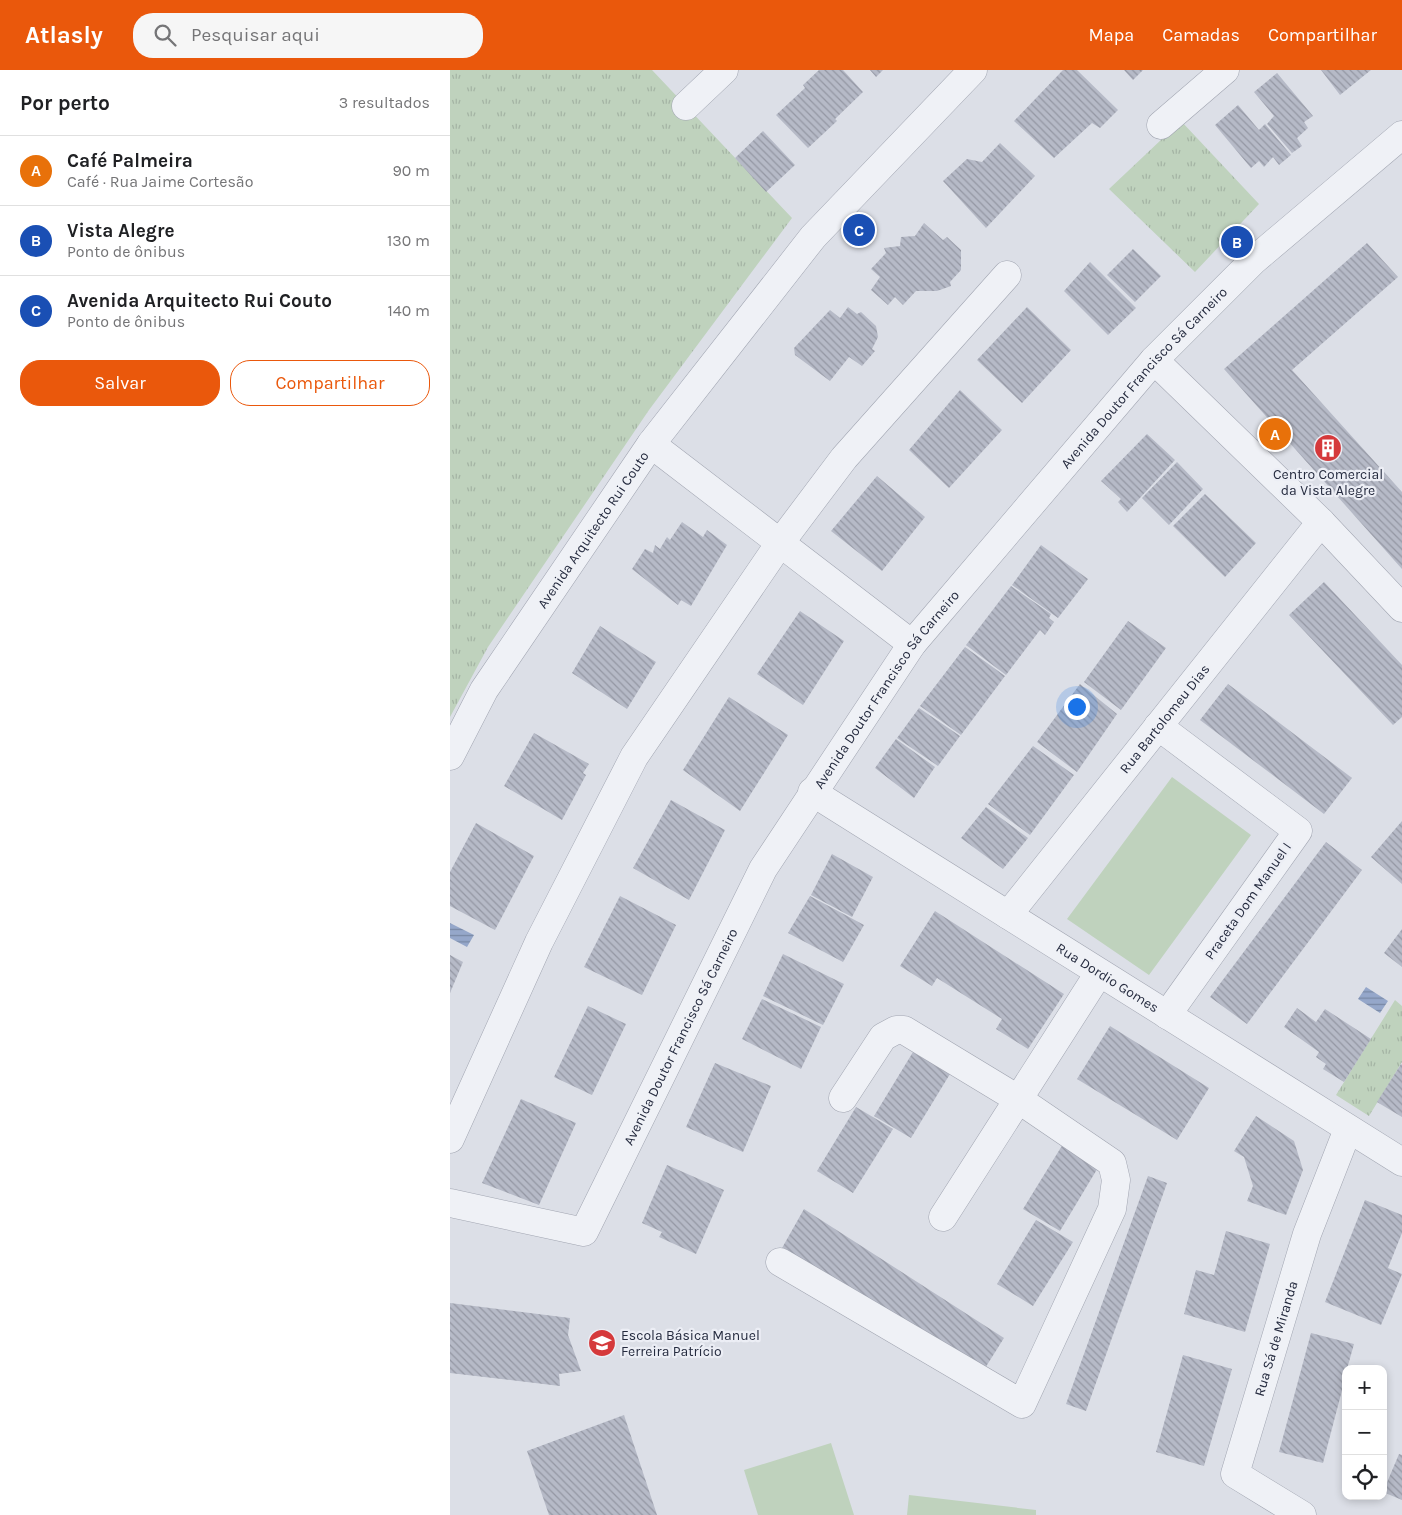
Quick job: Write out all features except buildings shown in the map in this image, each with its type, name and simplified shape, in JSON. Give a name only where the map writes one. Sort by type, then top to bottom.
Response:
[{"type":"street","points":[[686,106],[724,70]]},
{"type":"street","name":"Avenida Arquitecto Rui Couto","points":[[450,756],[484,690],[651,444],[813,237],[974,70]]},
{"type":"street","points":[[1161,125],[1225,70]]},
{"type":"street","name":"Avenida Doutor Francisco Sá Carneiro","points":[[450,1203],[584,1232],[763,869],[812,792],[912,644],[1154,360],[1253,261],[1402,136]]},
{"type":"street","points":[[450,1139],[539,942],[634,757],[780,543],[844,458],[1008,274]]},
{"type":"street","points":[[1154,360],[1321,522],[1402,608]]},
{"type":"street","points":[[651,444],[912,644]]},
{"type":"street","name":"Rua Bartolomeu Dias","points":[[1008,915],[1321,522]]},
{"type":"street","name":"Praceta Dom Manuel I","points":[[1158,726],[1298,831],[1167,1015]]},
{"type":"street","name":"Rua Dordio Gomes","points":[[812,792],[1348,1130],[1402,1162]]},
{"type":"street","points":[[943,1218],[1099,972]]},
{"type":"street","points":[[780,1262],[1022,1404],[1112,1209],[1116,1180],[1112,1163],[1018,1100],[904,1030],[896,1030],[883,1037],[843,1098]]},
{"type":"street","name":"Rua Sá de Miranda","points":[[1302,1515],[1235,1474],[1307,1234],[1348,1130]]},
{"type":"green space","points":[[450,70],[652,70],[792,218],[649,410],[488,647],[450,717]]},
{"type":"green space","points":[[1181,121],[1259,204],[1195,272],[1109,189]]},
{"type":"green space","points":[[1172,777],[1251,835],[1149,975],[1067,919]]},
{"type":"green space","points":[[1395,1000],[1402,1006],[1402,1062],[1369,1116],[1336,1095]]},
{"type":"green space","points":[[831,1443],[854,1515],[758,1515],[744,1470]]},
{"type":"green space","points":[[909,1495],[1036,1510],[1036,1515],[907,1515]]},
{"type":"water","points":[[450,923],[474,935],[467,947],[450,938]]},
{"type":"water","points":[[1366,987],[1388,1001],[1380,1013],[1358,999]]},
{"type":"place","name":"Avenida Arquitecto Rui Couto","points":[[859,230]]},
{"type":"place","name":"Vista Alegre","points":[[1237,242]]},
{"type":"place","name":"Café Palmeira","points":[[1275,434]]},
{"type":"place","name":"Centro Comercial da Vista Alegre","points":[[1328,448]]},
{"type":"place","name":"Escola Básica Manuel Ferreira Patrício","points":[[602,1343]]}]
